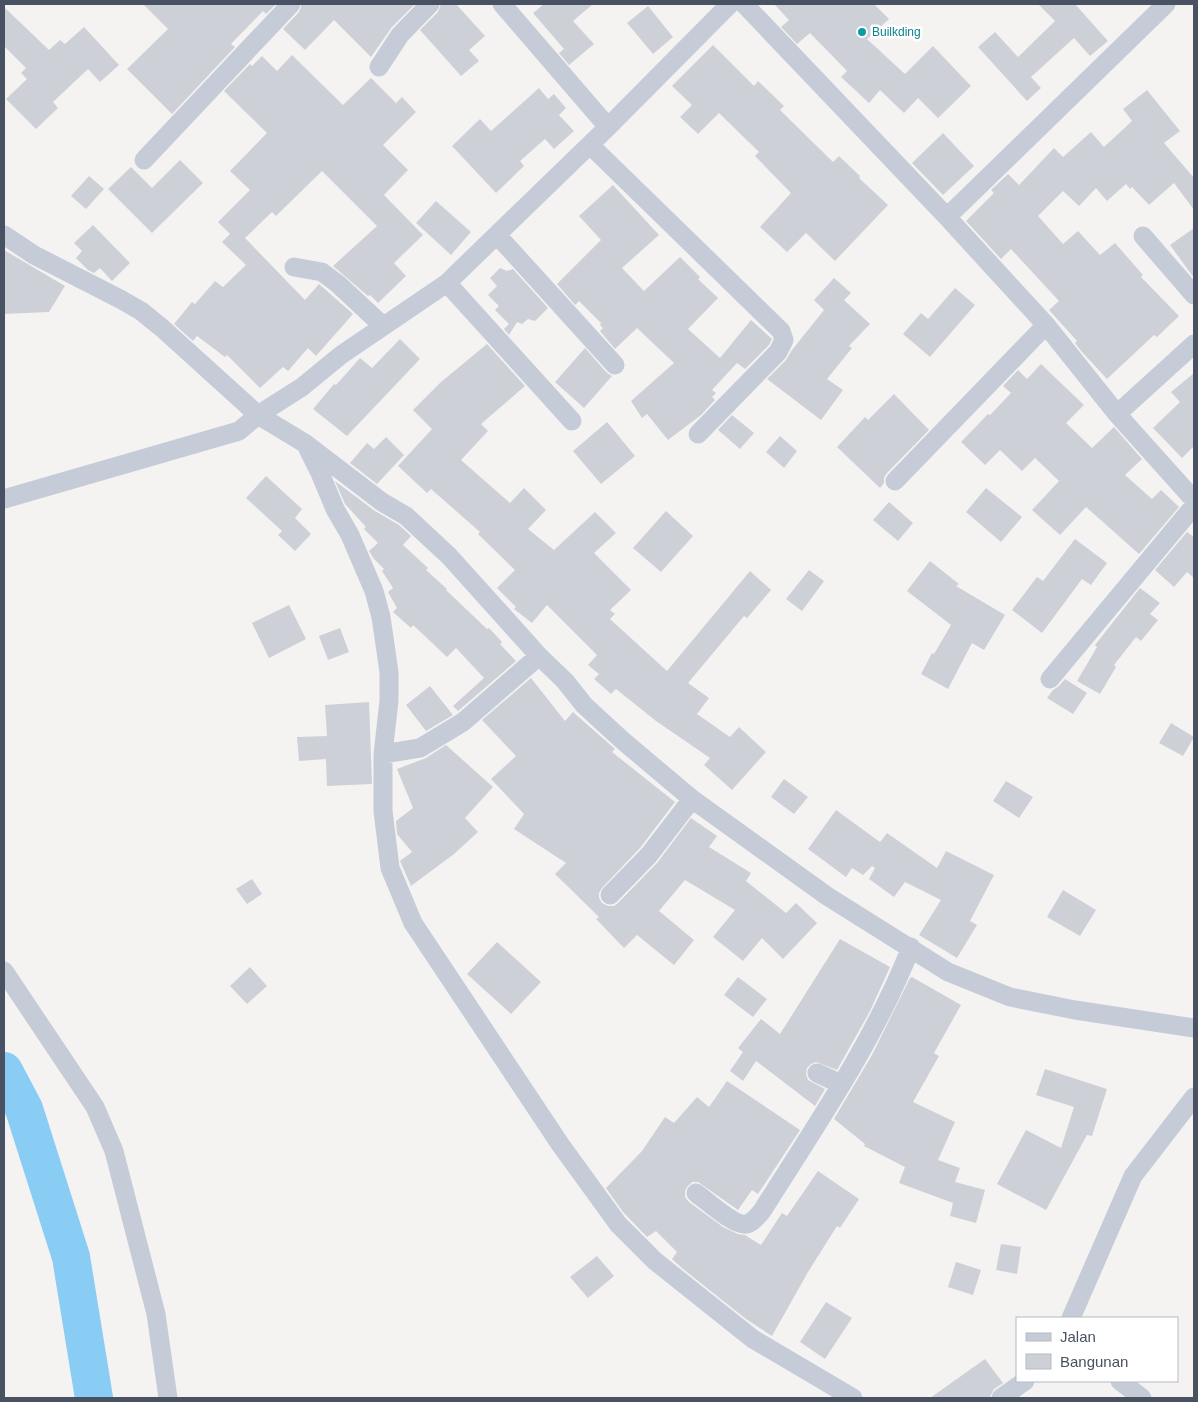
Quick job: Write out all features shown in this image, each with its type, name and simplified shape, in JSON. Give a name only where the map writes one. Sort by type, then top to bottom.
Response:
[{"type":"street","points":[[144,160],[292,4]]},
{"type":"street","points":[[379,68],[400,35],[430,4]]},
{"type":"street","points":[[502,4],[608,127]]},
{"type":"street","points":[[4,499],[239,431],[258,415],[302,387],[341,355],[447,283],[590,145],[730,4]]},
{"type":"street","points":[[744,4],[947,217],[1046,325],[1117,414],[1194,500]]},
{"type":"street","points":[[947,217],[1166,4]]},
{"type":"street","points":[[590,145],[781,331],[784,340],[778,352],[698,434]]},
{"type":"street","points":[[4,235],[34,255],[141,311],[258,415],[306,444],[382,502],[406,516],[449,556],[539,656],[565,681],[584,705],[608,728],[692,799],[827,896],[948,972],[1010,997],[1075,1010],[1194,1028]]},
{"type":"street","points":[[496,235],[615,365]]},
{"type":"street","points":[[1142,236],[1194,295]]},
{"type":"street","points":[[294,267],[322,272],[338,284],[383,326]]},
{"type":"street","points":[[447,283],[572,421]]},
{"type":"street","points":[[895,481],[1046,325]]},
{"type":"street","points":[[1117,414],[1194,344]]},
{"type":"street","points":[[306,444],[328,495],[350,535],[374,591],[381,617],[389,672],[389,701],[382,754],[384,811],[390,868],[413,923],[572,1160],[618,1224],[655,1261],[753,1339],[852,1398]]},
{"type":"street","points":[[1050,679],[1194,506]]},
{"type":"street","points":[[382,754],[420,748],[463,722],[539,656]]},
{"type":"street","points":[[610,895],[649,855],[692,799]]},
{"type":"street","points":[[696,1193],[735,1222],[744,1225],[754,1220],[762,1211],[872,1032],[896,985],[911,947]]},
{"type":"street","points":[[4,970],[95,1107],[114,1151],[156,1314],[168,1398]]},
{"type":"street","points":[[817,1073],[841,1084]]},
{"type":"street","points":[[1071,1317],[1133,1176],[1194,1098]]},
{"type":"street","points":[[1001,1398],[1024,1382]]},
{"type":"street","points":[[1121,1382],[1142,1398]]},
{"type":"building","points":[[143,4],[276,4],[266,14],[263,11],[231,44],[235,47],[172,114],[127,69],[168,29]]},
{"type":"building","points":[[302,4],[415,4],[392,27],[371,57],[334,20],[305,50],[283,29],[299,12]]},
{"type":"building","points":[[441,4],[456,4],[485,36],[469,50],[479,61],[461,76],[420,30],[438,12]]},
{"type":"building","points":[[544,4],[593,4],[573,21],[594,44],[569,65],[559,53],[564,49],[533,13]]},
{"type":"building","points":[[774,4],[874,4],[889,19],[867,39],[905,74],[933,46],[971,86],[938,118],[918,98],[904,113],[880,90],[869,103],[841,77],[847,71],[810,33],[797,44],[781,27],[789,20]]},
{"type":"building","points":[[1038,4],[1075,4],[1108,41],[1090,56],[1074,38],[1031,77],[1041,88],[1027,101],[978,47],[995,32],[1018,57],[1055,21]]},
{"type":"building","points":[[648,6],[673,37],[653,54],[627,23]]},
{"type":"building","points":[[4,7],[49,50],[60,40],[65,44],[84,27],[119,65],[100,82],[88,69],[53,102],[58,108],[36,129],[6,99],[27,79],[21,73],[26,68],[4,46]]},
{"type":"building","points":[[713,45],[754,86],[758,81],[784,106],[780,110],[833,162],[839,156],[888,205],[835,261],[806,233],[787,252],[760,227],[791,193],[755,156],[759,152],[719,113],[698,134],[680,117],[692,105],[672,86]]},
{"type":"building","points":[[292,55],[343,105],[371,78],[396,103],[402,97],[416,112],[383,145],[408,170],[384,195],[423,235],[394,263],[406,276],[378,303],[333,266],[377,226],[322,171],[276,216],[272,212],[245,238],[305,300],[319,284],[353,314],[316,356],[308,348],[288,371],[283,367],[260,388],[227,355],[225,357],[197,336],[193,341],[174,324],[192,302],[195,304],[215,281],[223,287],[246,265],[222,242],[230,234],[218,222],[250,190],[230,171],[267,133],[224,91],[250,64],[252,66],[262,56],[277,71]]},
{"type":"building","points":[[539,88],[548,99],[554,94],[566,108],[559,115],[574,131],[554,149],[545,139],[520,161],[524,166],[496,193],[452,146],[480,119],[491,131]]},
{"type":"building","points":[[1147,90],[1180,131],[1164,143],[1194,178],[1194,210],[1174,183],[1149,205],[1132,187],[1130,189],[1126,184],[1107,201],[1096,188],[1079,206],[1063,191],[1038,216],[1063,244],[1078,231],[1100,255],[1115,243],[1143,275],[1141,277],[1179,316],[1157,337],[1154,335],[1107,379],[1082,352],[1075,343],[1077,341],[1049,310],[1059,301],[1011,249],[1001,259],[966,221],[994,193],[991,190],[1008,174],[1019,185],[1054,148],[1063,157],[1091,132],[1104,147],[1132,121],[1123,109]]},
{"type":"building","points":[[943,133],[974,166],[943,195],[912,163]]},
{"type":"building","points":[[180,160],[203,183],[152,233],[108,189],[131,167],[152,188]]},
{"type":"building","points":[[89,176],[104,189],[86,209],[71,196]]},
{"type":"building","points":[[613,185],[659,235],[622,268],[644,291],[680,257],[700,277],[698,279],[718,298],[688,329],[720,358],[751,320],[772,339],[769,345],[745,369],[737,363],[712,390],[716,393],[712,397],[715,400],[701,415],[668,440],[647,414],[642,418],[631,401],[674,363],[637,328],[615,349],[600,331],[603,328],[600,325],[601,323],[579,301],[575,305],[557,284],[601,240],[579,216]]},
{"type":"building","points":[[436,201],[471,232],[451,255],[416,223]]},
{"type":"building","points":[[93,225],[130,263],[112,281],[100,268],[94,273],[88,270],[76,258],[82,251],[74,243]]},
{"type":"building","points":[[1194,228],[1194,278],[1170,245]]},
{"type":"building","points":[[4,250],[65,286],[49,312],[4,314]]},
{"type":"building","points":[[500,268],[507,271],[513,269],[548,308],[535,321],[528,319],[522,324],[517,322],[509,335],[504,329],[509,324],[495,310],[499,306],[488,295],[497,286],[490,278]]},
{"type":"building","points":[[834,278],[851,293],[844,300],[870,324],[849,346],[852,348],[827,379],[843,390],[821,420],[767,379],[786,360],[824,310],[814,300]]},
{"type":"building","points":[[955,288],[975,305],[930,357],[903,334],[921,313],[928,319]]},
{"type":"building","points":[[400,339],[420,359],[347,436],[313,409],[360,358],[372,368]]},
{"type":"building","points":[[487,344],[525,386],[481,424],[488,431],[461,460],[510,503],[524,488],[546,510],[528,529],[554,550],[595,512],[616,533],[594,553],[631,590],[610,610],[615,614],[610,619],[667,671],[750,571],[771,590],[747,618],[744,616],[688,683],[709,698],[697,714],[730,737],[739,727],[766,752],[732,790],[704,765],[710,758],[656,721],[616,689],[611,694],[594,679],[599,674],[588,665],[597,655],[547,605],[532,623],[514,609],[516,607],[497,588],[515,570],[478,534],[480,532],[431,489],[427,493],[398,466],[432,429],[413,410],[441,382]]},
{"type":"building","points":[[585,348],[607,373],[612,376],[584,408],[555,382]]},
{"type":"building","points":[[1041,364],[1084,405],[1066,423],[1092,448],[1114,427],[1142,459],[1125,475],[1152,499],[1161,490],[1179,507],[1139,554],[1086,507],[1060,535],[1032,510],[1059,481],[1035,458],[1022,471],[1000,450],[985,465],[961,442],[1011,393],[1003,386],[1018,370],[1027,379]]},
{"type":"building","points":[[1194,373],[1194,446],[1182,458],[1153,428],[1180,402],[1171,392]]},
{"type":"building","points":[[894,394],[929,430],[887,473],[884,483],[880,488],[837,447],[865,417],[868,420]]},
{"type":"building","points":[[732,415],[754,433],[740,449],[718,430]]},
{"type":"building","points":[[607,422],[635,456],[601,484],[573,451]]},
{"type":"building","points":[[780,436],[797,451],[784,468],[766,452]]},
{"type":"building","points":[[386,437],[404,455],[377,484],[350,463],[367,443],[374,449]]},
{"type":"building","points":[[266,476],[302,509],[295,518],[311,534],[295,551],[278,535],[282,531],[246,498]]},
{"type":"building","points":[[335,481],[375,511],[399,525],[411,536],[403,545],[428,568],[426,570],[446,590],[487,629],[489,628],[502,642],[500,644],[516,661],[458,711],[453,706],[484,678],[456,648],[447,657],[413,625],[411,628],[393,612],[397,608],[388,592],[393,588],[382,571],[384,569],[369,551],[378,543],[364,529],[366,527],[345,504]]},
{"type":"building","points":[[986,488],[1022,517],[1001,542],[966,512]]},
{"type":"building","points":[[889,502],[913,523],[898,541],[873,520]]},
{"type":"building","points":[[666,511],[693,536],[661,572],[633,548]]},
{"type":"building","points":[[1187,532],[1194,537],[1194,578],[1187,572],[1174,587],[1155,570]]},
{"type":"building","points":[[1075,539],[1107,563],[1091,585],[1082,579],[1042,633],[1012,610],[1037,577],[1043,581]]},
{"type":"building","points":[[930,561],[959,584],[956,586],[1005,615],[984,650],[972,643],[948,689],[921,674],[932,653],[934,654],[951,625],[907,591]]},
{"type":"building","points":[[809,570],[824,581],[802,611],[786,599]]},
{"type":"building","points":[[1140,588],[1160,603],[1150,614],[1158,620],[1141,641],[1136,637],[1114,665],[1116,667],[1100,694],[1077,681],[1097,647],[1095,645]]},
{"type":"building","points":[[289,605],[306,639],[269,658],[252,623]]},
{"type":"building","points":[[340,628],[349,652],[328,660],[319,636]]},
{"type":"building","points":[[531,678],[565,721],[573,712],[615,749],[612,752],[675,802],[640,848],[602,888],[599,898],[602,903],[614,906],[618,903],[657,863],[691,818],[717,836],[709,847],[751,873],[746,881],[786,913],[796,903],[817,923],[783,959],[762,938],[743,961],[713,937],[735,910],[685,880],[659,911],[694,940],[674,965],[637,935],[624,948],[596,919],[599,917],[555,874],[566,863],[514,829],[524,814],[491,779],[516,756],[482,720]]},
{"type":"building","points":[[1065,679],[1087,693],[1073,714],[1047,698]]},
{"type":"building","points":[[430,686],[453,715],[426,731],[406,705]]},
{"type":"building","points":[[369,702],[372,784],[327,786],[326,759],[299,761],[297,737],[327,736],[325,705]]},
{"type":"building","points":[[1171,723],[1194,737],[1183,756],[1159,743]]},
{"type":"building","points":[[446,745],[493,787],[465,818],[478,832],[454,854],[411,886],[400,861],[412,852],[397,834],[396,821],[413,808],[397,769],[426,758]]},
{"type":"building","points":[[784,779],[808,797],[794,814],[771,797]]},
{"type":"building","points":[[1006,781],[1033,797],[1019,818],[993,801]]},
{"type":"building","points":[[836,810],[880,842],[887,833],[937,868],[946,851],[994,875],[970,921],[977,925],[957,958],[919,935],[941,900],[905,882],[894,897],[869,879],[875,868],[872,866],[863,875],[852,868],[846,877],[808,849]]},
{"type":"building","points":[[252,879],[262,894],[247,904],[236,889]]},
{"type":"building","points":[[1063,890],[1096,910],[1080,936],[1047,917]]},
{"type":"building","points":[[840,939],[890,967],[870,1011],[837,1070],[816,1062],[807,1068],[808,1080],[825,1089],[815,1106],[756,1061],[743,1081],[730,1071],[743,1052],[738,1048],[761,1019],[780,1034]]},
{"type":"building","points":[[497,942],[541,982],[511,1014],[467,974]]},
{"type":"building","points":[[250,967],[267,986],[247,1004],[230,986]]},
{"type":"building","points":[[738,977],[767,999],[753,1017],[724,995]]},
{"type":"building","points":[[912,977],[961,1005],[934,1053],[939,1056],[913,1102],[955,1122],[938,1160],[960,1168],[955,1182],[985,1190],[976,1223],[950,1216],[953,1203],[899,1183],[905,1167],[864,1146],[865,1144],[834,1119],[872,1055]]},
{"type":"building","points":[[1045,1069],[1107,1089],[1092,1136],[1087,1135],[1046,1210],[997,1184],[1026,1130],[1061,1148],[1074,1107],[1036,1095]]},
{"type":"building","points":[[727,1081],[800,1130],[758,1194],[752,1190],[738,1210],[698,1182],[692,1182],[685,1191],[685,1197],[689,1202],[723,1227],[745,1235],[761,1245],[782,1213],[787,1216],[818,1171],[859,1199],[840,1228],[837,1226],[808,1272],[772,1336],[746,1319],[683,1269],[672,1259],[677,1252],[656,1231],[647,1237],[623,1212],[606,1188],[642,1151],[665,1117],[674,1123],[697,1097],[709,1107]]},
{"type":"building","points":[[1001,1244],[1021,1247],[1017,1274],[996,1270]]},
{"type":"building","points":[[597,1256],[614,1276],[588,1298],[570,1277]]},
{"type":"building","points":[[956,1262],[981,1270],[973,1295],[948,1287]]},
{"type":"building","points":[[826,1302],[852,1318],[825,1359],[800,1342]]},
{"type":"building","points":[[985,1359],[1003,1383],[994,1389],[990,1397],[930,1398]]},
{"type":"waterway","points":[[4,1071],[24,1109],[71,1257],[94,1398]]},
{"type":"place","name":"Builkding","points":[[862,32]]}]
